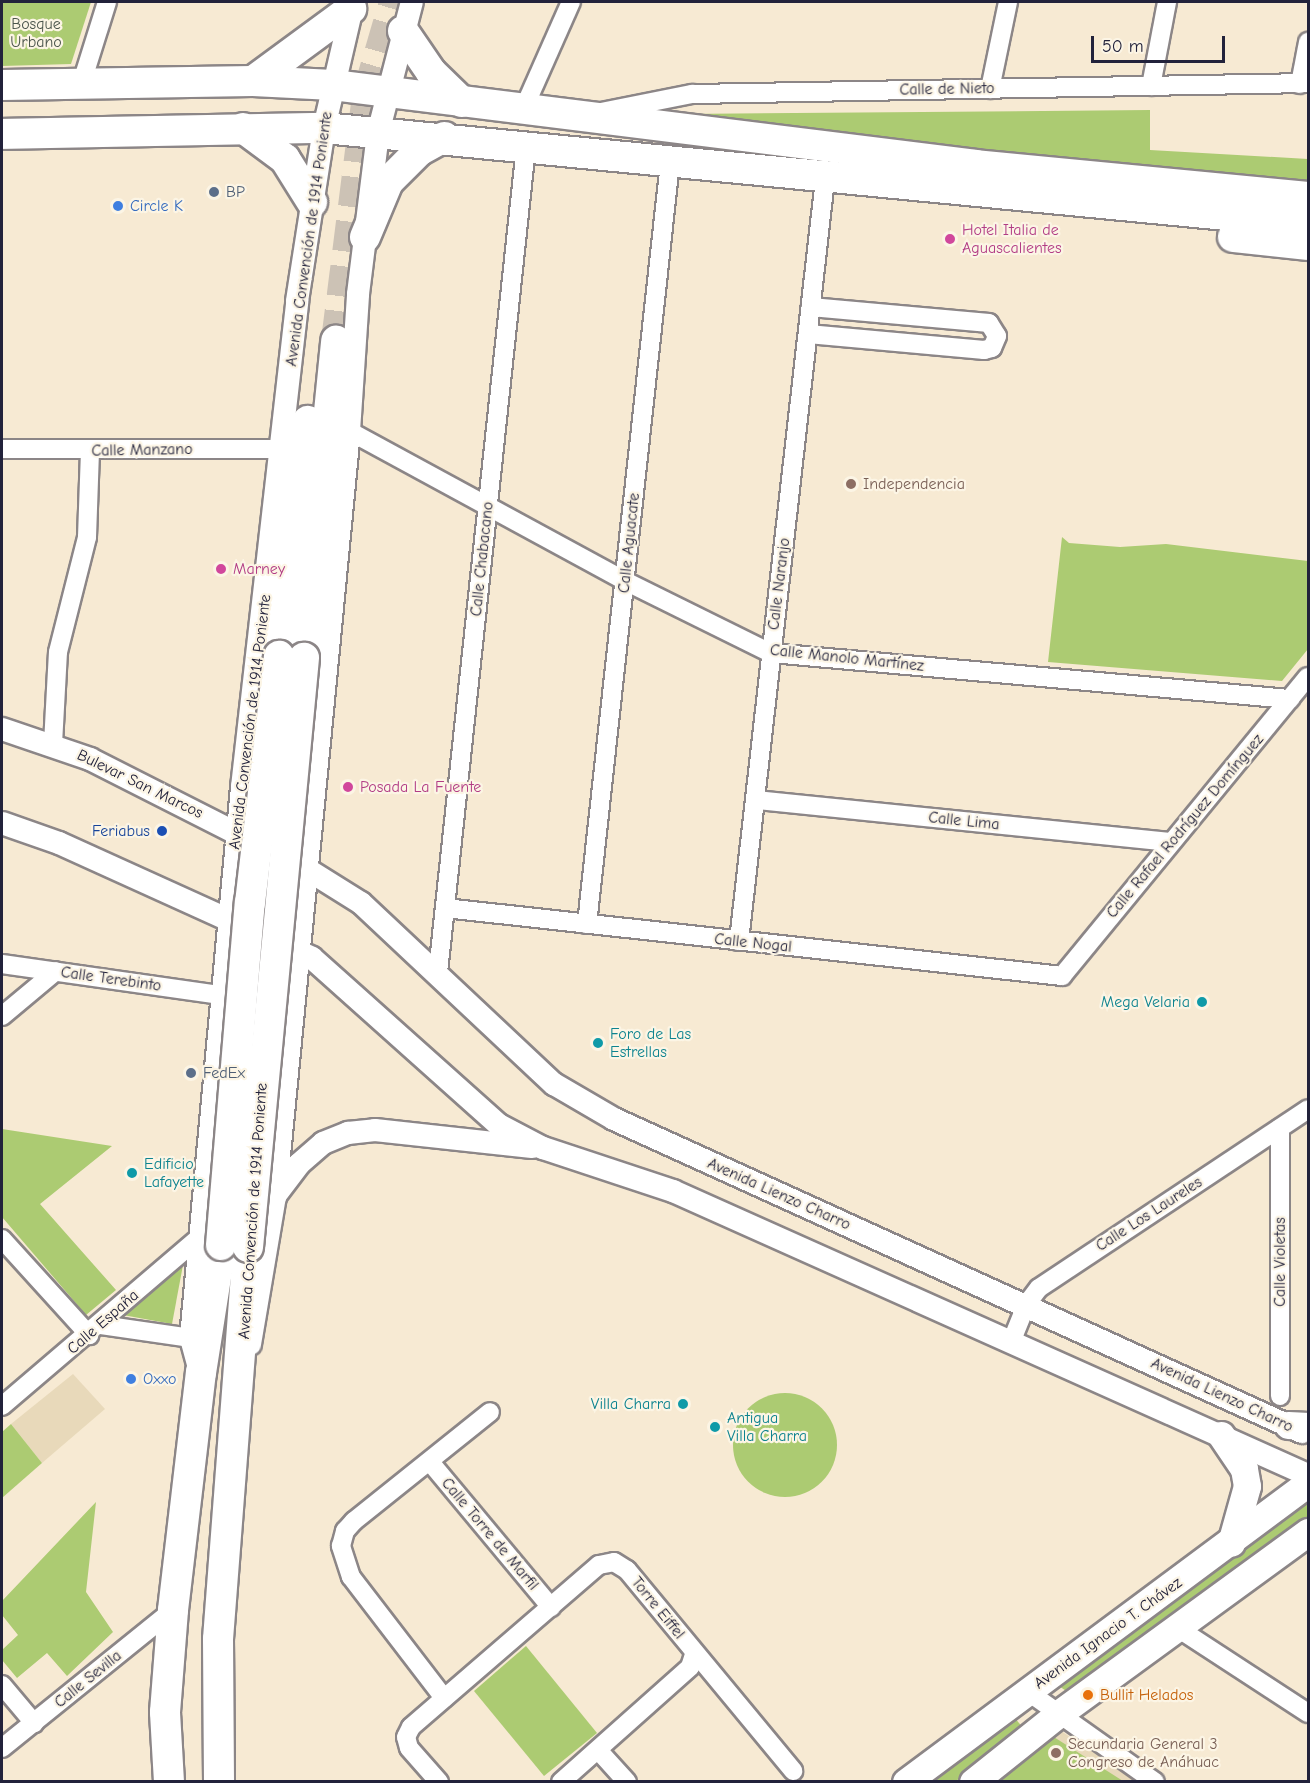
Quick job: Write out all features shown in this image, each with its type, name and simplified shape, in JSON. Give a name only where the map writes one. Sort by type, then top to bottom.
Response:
[{"type":"main road","points":[[253,81],[352,5]]},
{"type":"main road","points":[[403,31],[426,66],[462,102]]},
{"type":"main road","points":[[2,85],[253,81],[333,85],[976,165],[1308,197]]},
{"type":"main road","points":[[243,128],[285,159],[312,202]]},
{"type":"main road","points":[[2,134],[324,128],[444,137],[825,179],[1308,223]]},
{"type":"main road","points":[[365,237],[388,182],[419,152],[444,137]]},
{"type":"main road","points":[[952,191],[1032,215],[1308,245]]},
{"type":"main road","name":"Avenida Convención de 1914 Poniente","points":[[169,1782],[165,1712],[173,1610],[201,1374],[224,1242],[327,341]]},
{"type":"main road","name":"Avenida Convención de 1914 Poniente","points":[[219,1782],[218,1639],[241,1364],[224,1242]]},
{"type":"main road","points":[[1221,1435],[1244,1469],[1247,1486],[1231,1543]]},
{"type":"main road","name":"Avenida Ignacio T. Chávez","points":[[906,1782],[1231,1543],[1308,1483]]},
{"type":"main road","points":[[973,1782],[1057,1715],[1179,1629],[1308,1532]]},
{"type":"street","points":[[81,85],[107,2]]},
{"type":"street","name":"Avenida Convención de 1914 Poniente","points":[[241,1364],[256,1326],[275,1196],[286,1051],[349,431],[365,237],[378,133],[386,91],[412,2]]},
{"type":"street","points":[[524,108],[571,2]]},
{"type":"street","points":[[990,89],[1008,2]]},
{"type":"street","points":[[1151,86],[1167,2]]},
{"type":"street","name":"Avenida Convención de 1914 Poniente","points":[[201,1374],[191,1338],[224,1242],[218,1048],[220,995],[237,831],[312,202],[324,128],[352,5]]},
{"type":"street","points":[[1304,84],[1308,42]]},
{"type":"street","name":"Calle de Nieto","points":[[588,116],[692,94],[1304,84]]},
{"type":"street","name":"Calle Chabacano","points":[[438,972],[526,147]]},
{"type":"street","name":"Calle Aguacate","points":[[587,924],[670,162]]},
{"type":"street","name":"Calle Naranjo","points":[[739,941],[825,179]]},
{"type":"street","points":[[808,334],[984,350],[992,348],[997,336],[989,323],[811,307]]},
{"type":"street","name":"Calle Manolo Martínez","points":[[349,431],[625,580],[771,653],[1290,699]]},
{"type":"street","name":"Calle Manzano","points":[[2,449],[90,452],[282,449]]},
{"type":"street","points":[[53,744],[58,652],[87,537],[90,452]]},
{"type":"street","name":"Calle Rafael Rodríguez Domínguez","points":[[1062,976],[1308,677]]},
{"type":"street","name":"Bulevar San Marcos","points":[[2,729],[53,744],[237,831],[305,867]]},
{"type":"street","points":[[242,787],[246,797],[276,813],[290,811],[313,798]]},
{"type":"street","name":"Calle Lima","points":[[756,800],[1171,842]]},
{"type":"street","points":[[2,823],[59,843],[297,949],[334,973],[499,1125],[543,1148],[673,1191],[1012,1340],[1308,1475]]},
{"type":"street","name":"Avenida Lienzo Charro","points":[[305,867],[361,903],[438,972],[554,1084],[614,1119],[1302,1429]]},
{"type":"street","name":"Calle Nogal","points":[[445,908],[1062,976]]},
{"type":"street","name":"Calle Terebinto","points":[[2,964],[220,995]]},
{"type":"street","points":[[2,1016],[56,971]]},
{"type":"street","points":[[218,1048],[233,1035],[250,1030],[276,1040],[286,1051]]},
{"type":"street","name":"Calle Los Laureles","points":[[1012,1340],[1026,1305],[1039,1288],[1308,1109]]},
{"type":"street","name":"Calle Violetas","points":[[1280,1128],[1280,1396]]},
{"type":"street","points":[[275,1196],[298,1164],[323,1143],[348,1132],[375,1130],[543,1148]]},
{"type":"street","points":[[2,1239],[95,1330],[191,1338]]},
{"type":"street","name":"Calle España","points":[[2,1406],[95,1330],[224,1242]]},
{"type":"street","points":[[444,1698],[351,1577],[341,1546],[345,1531],[354,1521],[490,1412]]},
{"type":"street","name":"Calle Torre de Marfil","points":[[430,1462],[551,1606]]},
{"type":"street","name":"Torre Eiffel","points":[[439,1782],[409,1748],[406,1737],[411,1727],[599,1565],[614,1562],[627,1570],[694,1655],[793,1771]]},
{"type":"street","name":"Calle Sevilla","points":[[2,1748],[173,1610]]},
{"type":"street","points":[[1179,1629],[1308,1713]]},
{"type":"street","points":[[561,1782],[690,1667],[694,1655]]},
{"type":"street","points":[[2,1685],[34,1723]]},
{"type":"street","points":[[1028,1691],[1057,1715],[1155,1782]]},
{"type":"street","points":[[598,1750],[627,1782]]},
{"type":"shaded area","points":[[73,1374],[105,1409],[42,1463],[11,1424]]},
{"type":"shaded area","name":"Secundaria General 3 Congreso de Anáhuac","points":[[1052,1725],[1137,1781],[983,1782]]},
{"type":"green space","name":"Bosque Urbano","points":[[2,2],[91,2],[71,64],[2,66]]},
{"type":"green space","points":[[1150,110],[1150,150],[1308,159],[1308,190],[682,114]]},
{"type":"green space","points":[[1062,537],[1069,543],[1120,547],[1166,544],[1308,561],[1308,649],[1282,681],[1048,662]]},
{"type":"green space","points":[[2,1129],[112,1146],[40,1204],[116,1290],[86,1315],[2,1217]]},
{"type":"green space","points":[[183,1265],[172,1324],[123,1315]]},
{"type":"green space","points":[[785,1393],[805,1396],[822,1408],[834,1425],[837,1445],[834,1465],[822,1482],[805,1494],[785,1497],[765,1494],[748,1482],[736,1465],[733,1445],[736,1425],[748,1408],[765,1396]]},
{"type":"green space","points":[[11,1424],[42,1463],[2,1498],[2,1432]]},
{"type":"green space","points":[[1308,1493],[1308,1519],[1072,1695],[1056,1684]]},
{"type":"green space","points":[[96,1502],[86,1592],[113,1632],[67,1676],[47,1653],[17,1678],[2,1660],[2,1650],[18,1635],[2,1615],[2,1601]]},
{"type":"green space","points":[[526,1646],[597,1733],[544,1776],[474,1691]]},
{"type":"green space","points":[[1013,1716],[1025,1730],[956,1781],[926,1782]]},
{"type":"green space","name":"Secundaria General 3 Congreso de Anáhuac","points":[[1046,1732],[1123,1781],[987,1782]]},
{"type":"tunnel","points":[[336,341],[367,95],[394,2]]},
{"type":"place","name":"BP","points":[[214,192]]},
{"type":"place","name":"Circle K","points":[[118,206]]},
{"type":"place","name":"Hotel Italia de Aguascalientes","points":[[950,239]]},
{"type":"place","name":"Independencia","points":[[851,484]]},
{"type":"place","name":"Marney","points":[[221,569]]},
{"type":"place","name":"Posada La Fuente","points":[[348,787]]},
{"type":"place","name":"Feriabus","points":[[162,831]]},
{"type":"place","name":"Mega Velaria","points":[[1202,1002]]},
{"type":"place","name":"Foro de Las Estrellas","points":[[598,1043]]},
{"type":"place","name":"FedEx","points":[[191,1073]]},
{"type":"place","name":"Edificio Lafayette","points":[[132,1173]]},
{"type":"place","name":"Oxxo","points":[[131,1379]]},
{"type":"place","name":"Villa Charra","points":[[683,1404]]},
{"type":"place","name":"Antigua Villa Charra","points":[[715,1427]]},
{"type":"place","name":"Bullit Helados","points":[[1088,1695]]},
{"type":"place","name":"Secundaria General 3 Congreso de Anáhuac","points":[[1056,1753]]}]
